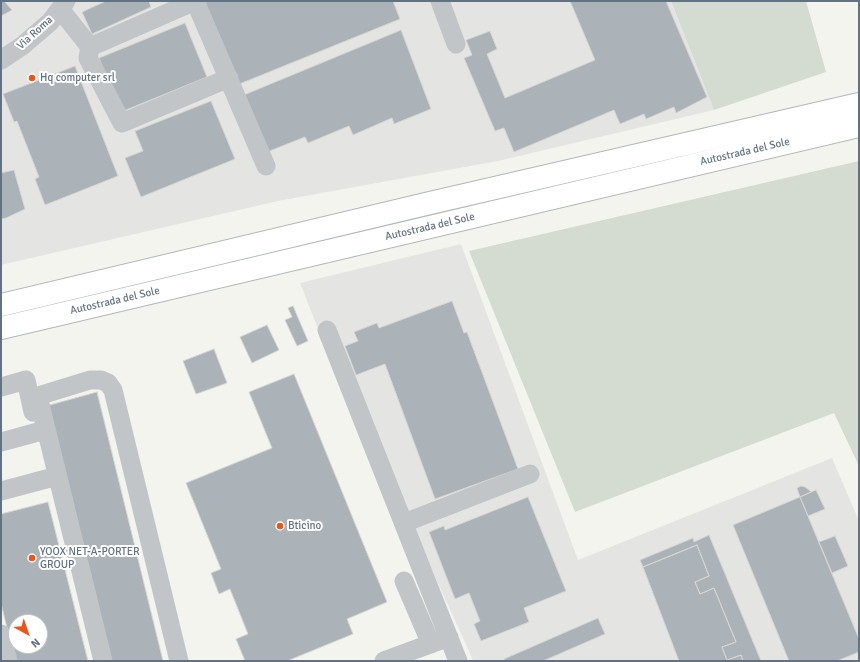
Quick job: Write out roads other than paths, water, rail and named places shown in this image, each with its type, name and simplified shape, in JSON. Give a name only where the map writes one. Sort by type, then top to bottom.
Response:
[{"type":"highway","name":"Autostrada del Sole","points":[[1,305],[438,201],[859,104]]},
{"type":"highway","name":"Autostrada del Sole","points":[[1,328],[859,126]]},
{"type":"street","points":[[90,48],[195,1],[266,166]]},
{"type":"street","points":[[440,1],[456,44]]},
{"type":"street","points":[[63,5],[90,48],[88,58],[122,123],[229,78]]},
{"type":"street","name":"Via Roma","points":[[1,60],[22,46],[50,22],[63,5]]},
{"type":"street","points":[[327,330],[458,661]]},
{"type":"street","points":[[1,386],[26,380],[97,661]]},
{"type":"street","points":[[104,661],[38,396],[90,380],[101,380],[108,383],[113,390],[179,661]]},
{"type":"street","points":[[1,442],[38,432]]},
{"type":"street","points":[[404,523],[530,474]]},
{"type":"street","points":[[1,491],[50,478]]},
{"type":"street","points":[[404,581],[431,644]]},
{"type":"street","points":[[1,634],[8,661]]},
{"type":"street","points":[[384,661],[449,637]]},
{"type":"place","name":"Hq computer srl","points":[[32,78]]},
{"type":"place","name":"Bticino","points":[[280,526]]},
{"type":"place","name":"YOOX NET-A-PORTER GROUP","points":[[32,558]]}]
